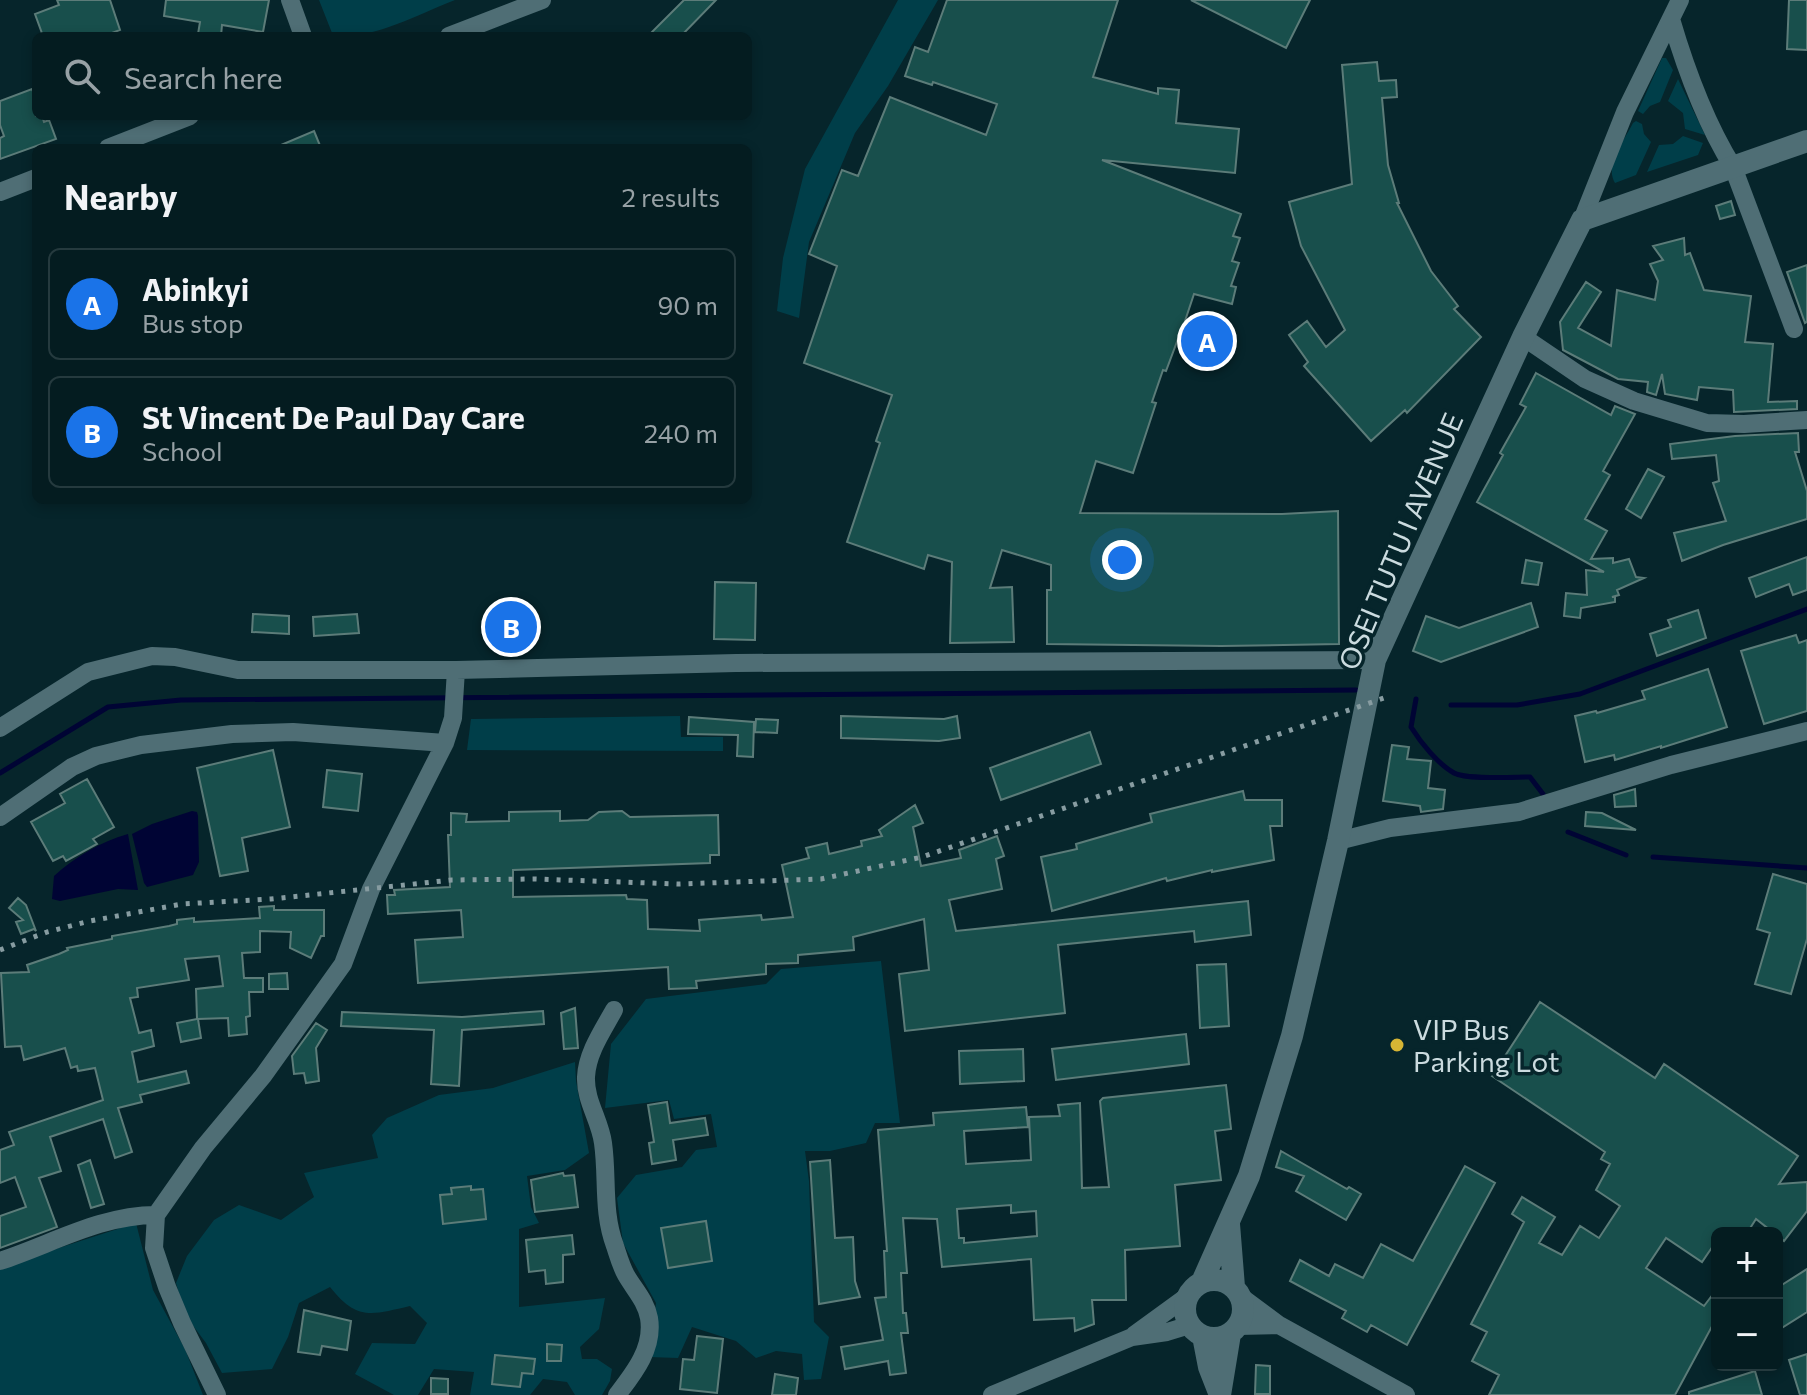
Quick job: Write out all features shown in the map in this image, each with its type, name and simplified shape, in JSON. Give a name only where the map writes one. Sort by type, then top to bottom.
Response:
[{"type":"street","points":[[290,0],[302,32]]},
{"type":"street","points":[[459,32],[542,0]]},
{"type":"street","points":[[1582,220],[1625,112],[1680,0]]},
{"type":"street","points":[[1671,19],[1718,144],[1733,167],[1794,329]]},
{"type":"street","points":[[118,144],[180,120]]},
{"type":"street","points":[[1582,220],[1807,141]]},
{"type":"street","points":[[0,192],[32,180]]},
{"type":"street","name":"OSEI TUTU I AVENUE","points":[[1195,1289],[1229,1223],[1257,1150],[1292,1036],[1338,841],[1375,660],[1523,337],[1582,220]]},
{"type":"street","points":[[1523,337],[1585,379],[1634,401],[1692,419],[1707,423],[1744,424],[1807,420]]},
{"type":"street","points":[[0,728],[88,672],[152,656],[175,657],[238,670],[456,678],[736,663],[1375,660]]},
{"type":"street","points":[[217,1395],[167,1287],[154,1248],[156,1215],[182,1174],[263,1076],[343,964],[371,889],[445,743],[453,718],[456,678]]},
{"type":"street","points":[[1338,841],[1390,828],[1519,812],[1671,765],[1807,731]]},
{"type":"street","points":[[0,817],[72,767],[96,756],[141,745],[232,734],[293,732],[445,743]]},
{"type":"street","points":[[614,1010],[588,1061],[586,1079],[590,1103],[603,1139],[605,1208],[611,1237],[624,1272],[643,1299],[649,1319],[648,1345],[637,1369],[617,1395]]},
{"type":"street","points":[[0,1261],[108,1220],[156,1215]]},
{"type":"street","name":"OSEI TUTU I AVENUE","points":[[1229,1223],[1237,1292]]},
{"type":"street","points":[[1132,1337],[1195,1289],[1213,1280],[1224,1282],[1279,1325],[1406,1395]]},
{"type":"street","points":[[1195,1289],[1186,1315],[1196,1330],[1220,1395]]},
{"type":"street","points":[[1220,1395],[1234,1330],[1243,1306],[1237,1292]]},
{"type":"street","points":[[992,1395],[1132,1337],[1196,1330],[1217,1338],[1234,1330],[1279,1325]]},
{"type":"shaded area","points":[[319,0],[455,0],[376,31],[332,32]]},
{"type":"shaded area","points":[[898,0],[938,0],[888,86],[855,133],[809,242],[799,318],[777,311],[783,258],[805,169]]},
{"type":"shaded area","points":[[1662,58],[1666,58],[1673,70],[1660,102],[1650,106],[1643,114],[1638,111]]},
{"type":"shaded area","points":[[1678,79],[1705,135],[1685,129],[1683,113],[1668,101]]},
{"type":"shaded area","points":[[1636,121],[1642,124],[1644,134],[1651,142],[1636,175],[1615,183],[1613,161]]},
{"type":"shaded area","points":[[1683,136],[1703,143],[1698,155],[1647,172],[1659,145],[1673,144]]},
{"type":"shaded area","points":[[680,716],[681,737],[723,737],[723,751],[467,750],[471,719]]},
{"type":"shaded area","points":[[192,811],[197,812],[198,816],[199,862],[193,875],[147,887],[132,834]]},
{"type":"shaded area","points":[[128,834],[138,890],[118,889],[60,901],[52,899],[54,876],[62,869],[79,856]]},
{"type":"shaded area","points":[[881,961],[900,1123],[875,1123],[866,1143],[830,1151],[805,1151],[809,1181],[814,1322],[829,1337],[821,1379],[804,1380],[802,1354],[776,1351],[756,1358],[736,1341],[692,1327],[678,1358],[649,1357],[656,1303],[623,1243],[617,1198],[636,1175],[682,1167],[696,1150],[717,1147],[711,1114],[674,1119],[669,1100],[605,1108],[611,1044],[646,999],[766,984],[781,969]]},
{"type":"shaded area","points":[[575,1062],[589,1153],[565,1170],[527,1176],[531,1207],[539,1223],[519,1229],[519,1307],[605,1298],[599,1329],[580,1347],[582,1359],[597,1359],[612,1369],[610,1381],[602,1395],[575,1395],[567,1382],[543,1379],[530,1395],[470,1395],[474,1372],[434,1369],[418,1395],[394,1395],[355,1374],[372,1343],[415,1344],[427,1323],[410,1306],[375,1313],[357,1310],[348,1306],[330,1287],[299,1303],[288,1337],[272,1369],[222,1373],[206,1343],[185,1315],[176,1283],[187,1256],[214,1220],[239,1205],[281,1220],[314,1197],[304,1173],[378,1158],[372,1135],[387,1118],[439,1095],[493,1088]]},
{"type":"shaded area","points":[[136,1223],[153,1290],[185,1349],[203,1395],[0,1395],[0,1267]]},
{"type":"building","points":[[57,0],[110,0],[120,30],[42,32],[35,14],[59,5]]},
{"type":"building","points":[[166,0],[269,0],[263,32],[222,25],[221,32],[198,32],[200,22],[164,16]]},
{"type":"building","points":[[684,0],[716,0],[685,32],[652,32]]},
{"type":"building","points":[[947,0],[1118,0],[1093,77],[1158,94],[1158,88],[1179,90],[1176,123],[1239,129],[1235,173],[1102,160],[1241,214],[1233,236],[1240,238],[1232,261],[1239,263],[1231,286],[1236,287],[1232,304],[1194,294],[1185,321],[1198,324],[1193,343],[1178,339],[1166,371],[1163,370],[1152,402],[1156,403],[1133,473],[1096,461],[1080,513],[1282,514],[1338,511],[1339,644],[1047,644],[1047,590],[1051,590],[1051,565],[1002,550],[990,588],[1012,587],[1014,642],[950,643],[952,562],[928,555],[924,569],[847,542],[880,443],[876,441],[892,395],[804,363],[837,266],[809,254],[842,170],[858,176],[890,97],[986,135],[997,104],[933,82],[932,85],[905,76],[915,47],[928,52]]},
{"type":"building","points":[[1191,0],[1310,0],[1286,48]]},
{"type":"building","points":[[1789,0],[1807,0],[1807,50],[1787,49]]},
{"type":"building","points":[[1377,62],[1379,81],[1396,80],[1397,97],[1382,98],[1388,165],[1397,203],[1431,271],[1458,306],[1454,309],[1481,337],[1407,413],[1405,410],[1371,441],[1304,366],[1308,362],[1289,335],[1307,321],[1326,347],[1345,330],[1301,246],[1289,202],[1352,184],[1342,65]]},
{"type":"building","points":[[32,89],[32,120],[49,120],[56,139],[32,144],[32,148],[0,159],[0,138],[4,136],[0,125],[0,101]]},
{"type":"building","points":[[314,131],[319,144],[283,144]]},
{"type":"building","points":[[1731,201],[1735,215],[1720,219],[1716,206]]},
{"type":"building","points":[[1684,238],[1685,255],[1690,253],[1704,290],[1751,296],[1745,342],[1773,344],[1768,402],[1797,401],[1797,409],[1734,412],[1733,390],[1699,387],[1697,400],[1665,394],[1662,374],[1656,395],[1647,392],[1648,382],[1618,379],[1563,350],[1560,322],[1586,282],[1601,292],[1578,328],[1611,346],[1617,290],[1655,300],[1658,281],[1650,264],[1663,260],[1653,246]]},
{"type":"building","points":[[1807,265],[1807,322],[1805,323],[1787,272]]},
{"type":"building","points":[[1536,373],[1611,415],[1615,406],[1635,414],[1603,471],[1610,475],[1585,519],[1607,531],[1591,559],[1613,558],[1613,563],[1629,559],[1636,577],[1644,578],[1617,590],[1619,595],[1612,597],[1615,597],[1615,602],[1581,608],[1580,618],[1564,616],[1566,593],[1587,595],[1586,570],[1604,572],[1477,502],[1526,407],[1520,404]]},
{"type":"building","points":[[1798,433],[1799,452],[1795,452],[1807,491],[1807,519],[1682,561],[1674,533],[1726,521],[1713,483],[1719,481],[1716,455],[1672,459],[1670,444],[1735,436]]},
{"type":"building","points":[[1648,469],[1664,477],[1641,518],[1626,509]]},
{"type":"building","points":[[1807,557],[1807,590],[1793,595],[1789,584],[1756,597],[1749,578]]},
{"type":"building","points":[[1526,560],[1542,563],[1538,585],[1522,583]]},
{"type":"building","points":[[715,582],[756,583],[755,640],[714,639]]},
{"type":"building","points":[[1531,603],[1538,627],[1441,662],[1413,651],[1426,616],[1459,628]]},
{"type":"building","points":[[1698,610],[1706,638],[1657,656],[1650,634],[1671,627],[1668,620]]},
{"type":"building","points":[[253,614],[289,616],[289,634],[252,632]]},
{"type":"building","points":[[357,614],[359,633],[314,636],[313,617]]},
{"type":"building","points":[[1796,635],[1799,643],[1807,640],[1807,711],[1764,724],[1741,651]]},
{"type":"building","points":[[1708,669],[1727,727],[1615,760],[1614,755],[1585,762],[1575,716],[1645,699],[1642,691]]},
{"type":"building","points":[[841,716],[944,719],[957,716],[960,738],[939,741],[841,738]]},
{"type":"building","points":[[689,717],[754,722],[753,757],[737,756],[738,735],[688,734]]},
{"type":"building","points":[[756,719],[778,720],[777,733],[755,732]]},
{"type":"building","points":[[1090,732],[1101,764],[1001,800],[990,768]]},
{"type":"building","points":[[1392,745],[1409,747],[1407,759],[1431,761],[1428,788],[1445,790],[1443,809],[1421,812],[1420,806],[1383,801]]},
{"type":"building","points":[[273,750],[290,827],[242,838],[248,871],[220,876],[197,768]]},
{"type":"building","points":[[327,770],[362,774],[358,811],[323,807]]},
{"type":"building","points":[[87,779],[114,827],[93,839],[97,844],[66,861],[63,856],[53,861],[31,822],[65,803],[60,794]]},
{"type":"building","points":[[1635,789],[1636,806],[1615,807],[1614,795]]},
{"type":"building","points":[[1243,791],[1245,800],[1282,800],[1282,826],[1270,826],[1274,860],[1167,881],[1166,878],[1052,911],[1041,857],[1077,849],[1076,844],[1152,822],[1150,814]]},
{"type":"building","points":[[915,805],[923,823],[913,827],[921,866],[961,858],[959,850],[997,836],[1004,856],[996,859],[1002,889],[949,900],[956,931],[1248,901],[1251,935],[1195,942],[1194,931],[1058,945],[1065,1013],[905,1031],[899,974],[929,970],[924,919],[853,937],[854,950],[798,955],[798,963],[766,964],[766,974],[696,981],[697,988],[669,989],[668,967],[418,983],[415,940],[463,937],[461,910],[388,914],[387,895],[395,895],[394,890],[450,887],[448,835],[451,835],[451,813],[467,814],[466,822],[509,821],[509,812],[560,811],[560,821],[588,820],[599,812],[622,811],[630,817],[718,815],[719,855],[710,855],[710,863],[513,870],[513,897],[626,895],[627,899],[647,900],[648,929],[700,931],[699,920],[761,915],[762,920],[793,917],[782,865],[809,858],[806,848],[827,843],[829,854],[862,846],[861,841],[882,836],[879,830]]},
{"type":"building","points":[[1586,812],[1602,813],[1636,830],[1585,826]]},
{"type":"building","points":[[1773,874],[1807,884],[1807,939],[1791,994],[1755,984],[1770,933],[1757,929]]},
{"type":"building","points":[[18,898],[26,905],[36,931],[21,934],[16,922],[23,920],[9,908]]},
{"type":"building","points":[[274,906],[274,910],[324,910],[324,936],[321,936],[311,958],[290,948],[291,932],[260,931],[260,952],[242,953],[244,978],[263,978],[263,992],[249,992],[247,1034],[229,1036],[228,1018],[198,1019],[201,1038],[181,1042],[177,1023],[197,1019],[196,989],[223,986],[219,956],[185,959],[189,980],[137,988],[138,997],[130,998],[139,1033],[151,1030],[154,1046],[132,1052],[138,1082],[186,1071],[189,1083],[140,1095],[142,1102],[118,1108],[132,1152],[115,1158],[103,1119],[50,1137],[61,1171],[39,1178],[57,1227],[0,1248],[0,1216],[26,1207],[15,1177],[0,1183],[0,1150],[14,1145],[9,1132],[103,1100],[95,1068],[78,1071],[77,1066],[71,1068],[65,1048],[24,1060],[21,1046],[5,1047],[1,973],[29,972],[27,965],[67,948],[177,924],[177,920],[194,918],[194,922],[260,918],[259,907]]},
{"type":"building","points":[[1226,964],[1229,1026],[1200,1028],[1197,965]]},
{"type":"building","points":[[287,973],[288,989],[269,989],[269,974]]},
{"type":"building","points":[[1540,1002],[1655,1078],[1664,1064],[1798,1156],[1779,1184],[1807,1182],[1807,1211],[1784,1241],[1783,1227],[1766,1227],[1756,1219],[1751,1227],[1711,1227],[1711,1249],[1702,1262],[1666,1238],[1646,1268],[1704,1306],[1711,1297],[1711,1328],[1675,1395],[1489,1395],[1499,1375],[1472,1361],[1487,1332],[1471,1324],[1524,1222],[1512,1214],[1522,1197],[1555,1217],[1539,1243],[1562,1255],[1580,1226],[1599,1238],[1620,1206],[1596,1190],[1610,1164],[1601,1159],[1605,1152],[1492,1076]]},
{"type":"building","points":[[575,1008],[578,1048],[564,1049],[561,1013]]},
{"type":"building","points":[[543,1011],[544,1024],[462,1030],[459,1086],[431,1084],[434,1030],[341,1026],[342,1012],[462,1017]]},
{"type":"building","points":[[316,1023],[327,1030],[316,1048],[319,1081],[306,1083],[304,1073],[294,1074],[292,1056]]},
{"type":"building","points":[[1186,1034],[1189,1064],[1056,1080],[1052,1049]]},
{"type":"building","points":[[1023,1049],[1024,1081],[960,1084],[959,1051]]},
{"type":"building","points":[[1226,1085],[1231,1129],[1215,1131],[1221,1180],[1175,1185],[1180,1246],[1125,1250],[1126,1300],[1092,1300],[1094,1324],[1075,1331],[1074,1318],[1034,1320],[1031,1259],[942,1267],[937,1219],[903,1218],[907,1273],[901,1273],[903,1313],[906,1313],[908,1333],[901,1333],[906,1373],[890,1375],[888,1361],[845,1369],[841,1347],[883,1340],[875,1298],[886,1297],[884,1251],[887,1251],[878,1130],[934,1125],[933,1113],[1026,1107],[1028,1127],[964,1131],[966,1164],[1031,1160],[1029,1117],[1060,1116],[1058,1105],[1080,1103],[1082,1188],[1109,1187],[1100,1101],[1103,1098]],"holes":[[[1011,1205],[1011,1213],[1036,1211],[1037,1236],[964,1243],[964,1238],[959,1238],[957,1209]]]},
{"type":"building","points":[[667,1102],[670,1123],[705,1118],[708,1135],[673,1140],[676,1160],[652,1164],[649,1143],[654,1142],[648,1105]]},
{"type":"building","points":[[1281,1151],[1361,1194],[1346,1220],[1296,1191],[1304,1176],[1276,1167]]},
{"type":"building","points":[[90,1160],[104,1204],[91,1208],[78,1165]]},
{"type":"building","points":[[830,1160],[835,1238],[853,1237],[855,1281],[860,1297],[819,1304],[810,1162]]},
{"type":"building","points":[[1465,1166],[1495,1183],[1407,1345],[1371,1325],[1367,1332],[1342,1318],[1346,1311],[1290,1281],[1300,1260],[1329,1276],[1335,1264],[1363,1278],[1381,1244],[1413,1261]]},
{"type":"building","points":[[563,1173],[564,1176],[574,1175],[578,1207],[535,1212],[531,1180]]},
{"type":"building","points":[[471,1186],[471,1190],[483,1189],[486,1219],[443,1224],[440,1195],[452,1194],[451,1188]]},
{"type":"building","points":[[706,1221],[712,1261],[668,1268],[661,1228]]},
{"type":"building","points":[[572,1235],[574,1254],[563,1255],[563,1282],[546,1284],[545,1270],[529,1272],[526,1240]]},
{"type":"building","points":[[1807,1269],[1807,1312],[1783,1327],[1783,1299],[1783,1284]]},
{"type":"building","points":[[304,1310],[351,1321],[347,1350],[322,1346],[320,1355],[298,1352]]},
{"type":"building","points":[[697,1336],[723,1339],[717,1393],[680,1389],[683,1359],[694,1360]]},
{"type":"building","points":[[547,1344],[562,1345],[561,1361],[547,1361]]},
{"type":"building","points":[[1807,1354],[1807,1395],[1800,1395],[1789,1360]]},
{"type":"building","points":[[495,1355],[535,1359],[533,1374],[522,1373],[520,1387],[492,1384]]},
{"type":"building","points":[[1256,1365],[1270,1366],[1270,1394],[1255,1394]]},
{"type":"building","points":[[1755,1371],[1762,1395],[1689,1395],[1689,1392]]},
{"type":"building","points":[[775,1374],[798,1378],[796,1395],[772,1395]]},
{"type":"building","points":[[431,1378],[448,1379],[448,1394],[431,1394]]},
{"type":"waterway","points":[[1451,705],[1517,705],[1580,694],[1807,609]]},
{"type":"waterway","points":[[0,773],[108,707],[181,700],[1356,690]]},
{"type":"waterway","points":[[1416,699],[1411,727],[1430,753],[1448,769],[1469,777],[1530,777],[1543,794]]},
{"type":"waterway","points":[[1568,832],[1626,855]]},
{"type":"waterway","points":[[1653,857],[1807,868]]},
{"type":"railway","points":[[0,950],[47,932],[90,921],[182,904],[271,899],[452,880],[534,879],[678,884],[821,879],[922,857],[1384,698]]},
{"type":"place","name":"Abinkyi","points":[[1207,341]]},
{"type":"place","name":"St Vincent De Paul Day Care","points":[[511,627]]},
{"type":"place","name":"VIP Bus Parking Lot","points":[[1397,1045]]}]
